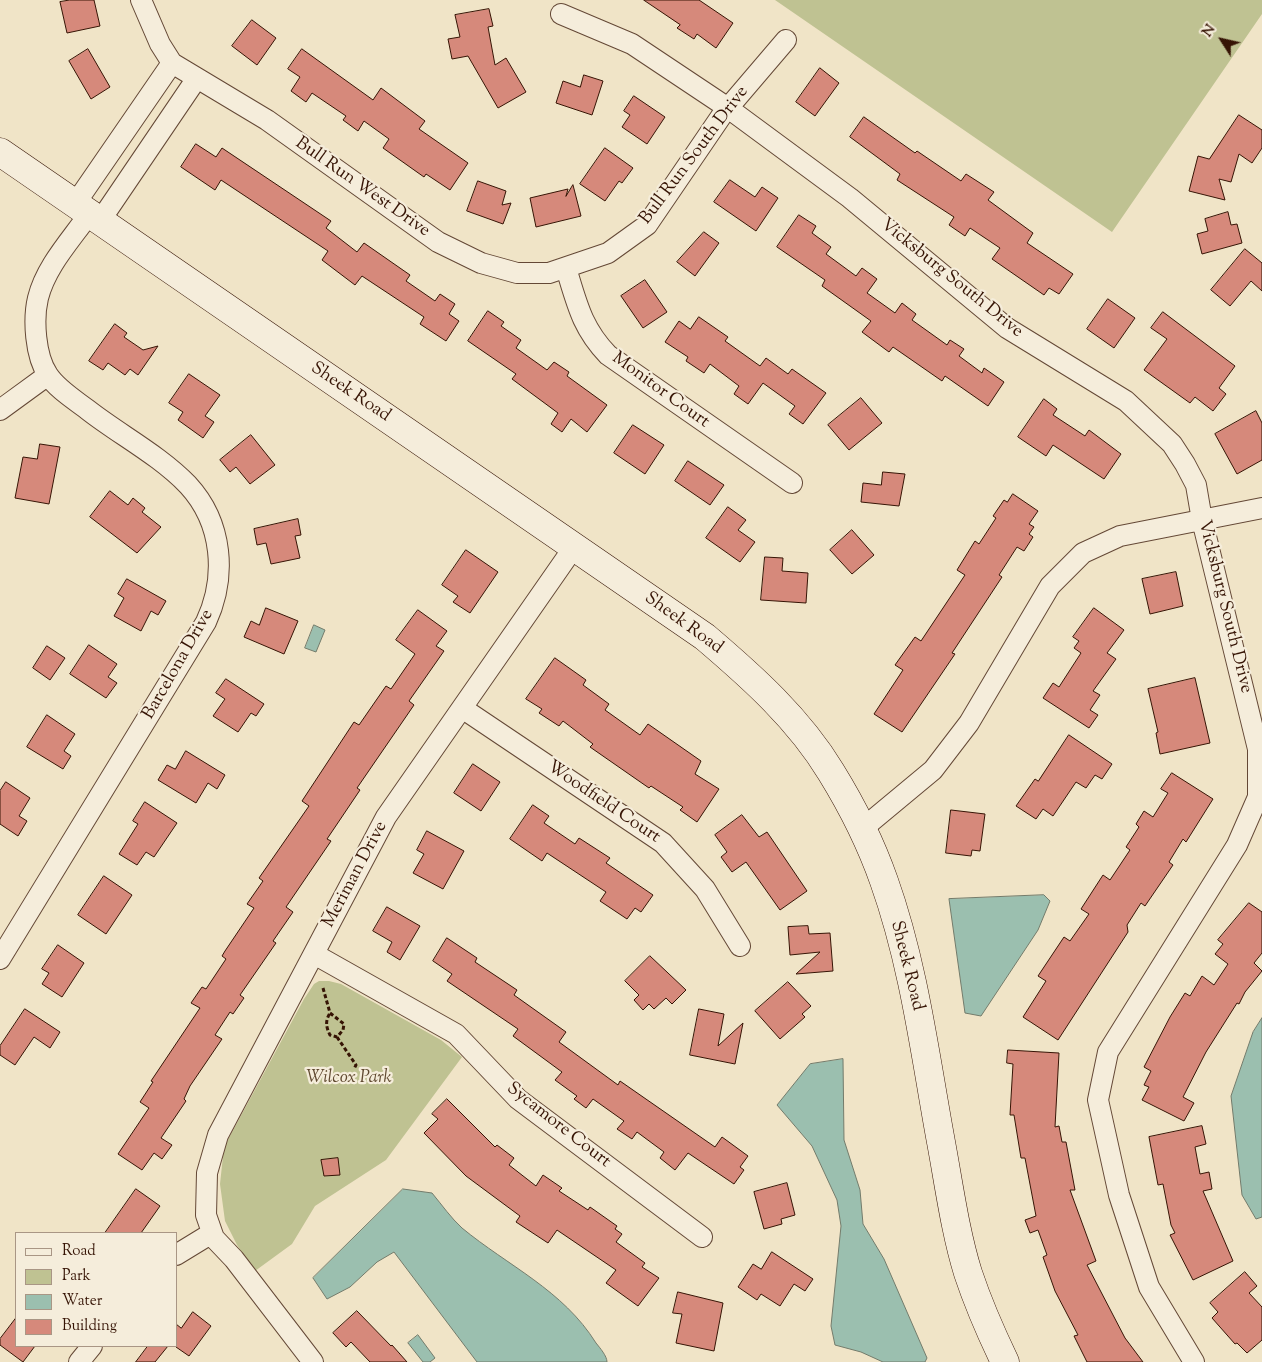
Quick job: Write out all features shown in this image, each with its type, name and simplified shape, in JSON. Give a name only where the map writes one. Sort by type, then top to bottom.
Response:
[{"type":"street","points":[[88,213],[172,63],[160,44],[141,0]]},
{"type":"street","name":"Vicksburg South Drive","points":[[561,14],[632,44],[728,108],[850,198],[1007,328],[1095,380],[1126,401],[1151,422],[1172,444],[1196,485],[1202,520],[1258,749],[1257,813],[1108,1052],[1098,1100],[1119,1194],[1148,1287],[1194,1362]]},
{"type":"street","name":"Bull Run South Drive","points":[[566,268],[608,253],[646,225],[728,108],[786,40]]},
{"type":"street","name":"Bull Run West Drive","points":[[172,63],[267,120],[438,242],[481,264],[517,272],[548,273],[566,268]]},
{"type":"street","points":[[88,213],[197,78]]},
{"type":"street","name":"Sheek Road","points":[[0,152],[705,637],[755,680],[812,745],[831,772],[862,829],[884,881],[914,992],[952,1205],[968,1271],[986,1322],[1005,1362]]},
{"type":"street","name":"Barcelona Drive","points":[[0,959],[206,622],[215,603],[219,581],[220,554],[215,535],[204,507],[188,485],[161,462],[68,395],[48,375],[37,343],[35,317],[38,297],[48,272],[88,213]]},
{"type":"street","name":"Monitor Court","points":[[566,268],[584,325],[594,340],[608,355],[792,484]]},
{"type":"street","points":[[0,410],[48,375]]},
{"type":"street","points":[[862,829],[933,770],[969,723],[1050,586],[1083,553],[1120,536],[1262,508]]},
{"type":"street","name":"Meriman Drive","points":[[213,1236],[206,1216],[208,1173],[218,1136],[386,817],[574,547]]},
{"type":"street","name":"Woodfield Court","points":[[462,708],[663,843],[705,889],[740,946]]},
{"type":"street","name":"Sycamore Court","points":[[314,954],[456,1034],[518,1099],[702,1237]]},
{"type":"street","points":[[178,1253],[213,1236],[234,1259],[313,1362]]},
{"type":"street","points":[[79,1362],[91,1347]]},
{"type":"path","points":[[323,988],[330,1013],[344,1024],[344,1030],[337,1037]]},
{"type":"path","points":[[330,1013],[326,1019],[327,1028],[330,1035],[337,1037],[352,1057],[356,1065],[354,1069]]},
{"type":"green space","points":[[775,0],[1262,0],[1262,14],[1112,232]]},
{"type":"green space","name":"Wilcox Park","points":[[319,981],[341,984],[441,1040],[462,1057],[386,1160],[315,1206],[292,1244],[255,1271],[237,1245],[225,1221],[220,1184],[224,1147],[304,999],[314,984]]},
{"type":"water","points":[[314,625],[325,630],[316,652],[305,648]]},
{"type":"water","points":[[1044,895],[1050,901],[1038,930],[981,1016],[965,1013],[949,899]]},
{"type":"water","points":[[1262,1018],[1262,1217],[1256,1219],[1242,1195],[1231,1096],[1253,1032]]},
{"type":"water","points":[[843,1059],[844,1140],[860,1190],[863,1224],[884,1259],[927,1358],[925,1362],[883,1362],[861,1352],[835,1345],[831,1326],[841,1226],[837,1200],[812,1146],[777,1105],[810,1064]]},
{"type":"water","points":[[403,1189],[432,1193],[462,1228],[551,1293],[583,1324],[603,1352],[607,1362],[477,1362],[394,1252],[377,1262],[350,1287],[327,1299],[313,1278]]},
{"type":"water","points":[[418,1335],[435,1358],[430,1362],[423,1362],[408,1343]]},
{"type":"building","points":[[94,0],[100,26],[67,33],[60,2]]},
{"type":"building","points":[[644,0],[699,0],[733,23],[716,48],[697,34],[694,39],[677,28],[680,25]]},
{"type":"building","points":[[489,9],[493,26],[488,27],[495,65],[506,58],[526,92],[498,108],[468,56],[452,59],[448,39],[460,37],[455,15]]},
{"type":"building","points":[[252,20],[276,38],[257,65],[232,46]]},
{"type":"building","points":[[88,49],[110,87],[91,99],[69,61]]},
{"type":"building","points":[[302,49],[373,100],[381,88],[425,121],[419,129],[468,163],[450,190],[426,174],[424,177],[383,148],[389,139],[364,121],[358,131],[343,120],[346,116],[312,93],[306,102],[291,91],[300,77],[288,69]]},
{"type":"building","points":[[820,68],[839,83],[815,116],[796,102]]},
{"type":"building","points":[[584,75],[603,81],[592,115],[556,103],[563,81],[580,87]]},
{"type":"building","points":[[634,96],[665,117],[647,144],[622,127],[630,115],[624,111]]},
{"type":"building","points":[[1239,115],[1262,130],[1262,148],[1252,163],[1239,154],[1231,182],[1219,179],[1225,200],[1189,191],[1198,156],[1209,159]]},
{"type":"building","points":[[864,117],[915,153],[917,151],[961,181],[966,174],[994,192],[988,200],[1033,233],[1027,243],[1073,274],[1059,294],[1049,288],[1044,295],[992,259],[1000,248],[970,228],[965,236],[949,225],[954,217],[897,180],[900,174],[850,137]]},
{"type":"building","points":[[196,144],[216,157],[222,148],[331,221],[326,228],[357,252],[364,243],[410,275],[406,281],[435,301],[440,294],[455,304],[449,314],[459,321],[446,341],[420,324],[424,317],[362,276],[355,285],[322,260],[328,251],[221,180],[215,190],[181,167]]},
{"type":"building","points":[[605,148],[633,168],[622,183],[619,181],[605,201],[580,184]]},
{"type":"building","points":[[730,180],[755,197],[762,187],[778,198],[756,231],[714,202]]},
{"type":"building","points":[[478,181],[506,191],[502,205],[511,203],[503,224],[467,211]]},
{"type":"building","points":[[573,185],[581,216],[536,227],[530,198],[568,189],[566,196]]},
{"type":"building","points":[[1228,212],[1231,225],[1237,224],[1242,243],[1202,254],[1197,234],[1208,231],[1205,219]]},
{"type":"building","points":[[799,215],[816,226],[812,233],[831,247],[826,254],[856,276],[862,268],[877,279],[867,293],[895,313],[902,303],[916,314],[912,320],[947,345],[950,340],[964,349],[959,356],[982,373],[984,368],[1004,382],[988,406],[945,376],[942,381],[893,347],[889,352],[862,332],[871,321],[822,286],[825,280],[777,247]]},
{"type":"building","points":[[704,232],[719,243],[695,276],[677,262]]},
{"type":"building","points":[[1245,249],[1262,263],[1262,291],[1251,281],[1230,306],[1211,290]]},
{"type":"building","points":[[645,280],[667,312],[643,328],[621,296]]},
{"type":"building","points":[[1108,299],[1135,318],[1114,348],[1087,329]]},
{"type":"building","points":[[488,311],[504,322],[501,326],[521,340],[516,348],[547,370],[554,362],[569,372],[567,376],[607,405],[587,432],[571,419],[562,432],[551,424],[558,413],[512,379],[516,374],[468,341]]},
{"type":"building","points":[[1163,312],[1235,366],[1219,388],[1226,394],[1213,411],[1195,397],[1190,403],[1144,370],[1167,339],[1151,328]]},
{"type":"building","points":[[699,317],[728,337],[725,341],[760,366],[766,358],[788,374],[792,369],[826,393],[803,424],[789,414],[795,406],[763,383],[748,404],[734,394],[739,386],[710,364],[704,373],[686,361],[688,357],[665,342],[679,321],[690,329]]},
{"type":"building","points":[[115,324],[127,333],[124,337],[143,350],[158,346],[138,375],[130,369],[125,375],[108,363],[103,370],[89,361]]},
{"type":"building","points":[[189,374],[220,395],[205,416],[214,422],[203,438],[178,420],[183,412],[169,403]]},
{"type":"building","points":[[861,398],[882,423],[849,450],[828,425]]},
{"type":"building","points":[[1044,399],[1057,409],[1053,415],[1085,436],[1089,430],[1121,454],[1104,479],[1053,445],[1046,456],[1018,437]]},
{"type":"building","points":[[1256,411],[1262,423],[1262,460],[1237,474],[1215,434]]},
{"type":"building","points":[[633,425],[664,445],[645,474],[614,453]]},
{"type":"building","points":[[251,435],[275,465],[250,484],[236,467],[230,472],[220,460]]},
{"type":"building","points":[[40,444],[60,447],[49,504],[15,498],[23,457],[37,459]]},
{"type":"building","points":[[688,461],[724,485],[710,505],[675,481]]},
{"type":"building","points":[[883,472],[905,474],[899,506],[861,502],[863,483],[881,485]]},
{"type":"building","points":[[110,491],[128,505],[133,498],[145,508],[142,512],[161,527],[137,553],[90,517]]},
{"type":"building","points":[[1013,494],[1038,511],[1029,524],[1034,527],[1029,534],[1033,537],[1024,551],[1017,547],[999,575],[1002,577],[952,653],[955,654],[902,732],[874,714],[903,670],[895,665],[915,637],[921,641],[965,575],[957,570],[975,541],[979,544],[996,518],[993,516],[1004,500],[1007,502]]},
{"type":"building","points":[[728,507],[746,520],[738,530],[755,542],[740,562],[706,538]]},
{"type":"building","points":[[298,519],[301,535],[295,536],[300,558],[271,564],[266,543],[257,545],[254,529]]},
{"type":"building","points":[[852,530],[874,555],[852,574],[830,550]]},
{"type":"building","points":[[466,550],[498,572],[470,613],[453,602],[458,596],[442,585]]},
{"type":"building","points":[[765,557],[783,558],[782,571],[808,573],[806,603],[761,600]]},
{"type":"building","points":[[1176,572],[1183,606],[1150,614],[1142,579]]},
{"type":"building","points":[[127,579],[166,601],[158,615],[151,611],[141,631],[114,616],[124,598],[118,594]]},
{"type":"building","points":[[266,608],[298,621],[284,654],[244,637],[251,621],[259,625]]},
{"type":"building","points":[[1094,608],[1124,630],[1107,653],[1116,659],[1093,691],[1100,695],[1090,710],[1098,715],[1089,728],[1043,698],[1053,683],[1059,687],[1081,653],[1074,648],[1079,641],[1073,637]]},
{"type":"building","points":[[418,610],[447,631],[436,646],[444,651],[409,701],[414,705],[357,788],[360,790],[327,839],[331,841],[286,907],[293,912],[273,941],[276,943],[240,995],[244,998],[233,1014],[230,1012],[215,1035],[222,1039],[190,1086],[184,1099],[186,1101],[161,1138],[172,1145],[162,1159],[154,1153],[142,1170],[118,1154],[149,1108],[140,1102],[153,1082],[151,1081],[200,1008],[191,1003],[202,987],[206,989],[226,959],[222,956],[254,908],[247,904],[263,881],[259,878],[309,806],[302,801],[354,722],[359,725],[386,686],[391,689],[415,654],[396,640]]},
{"type":"building","points":[[89,645],[117,664],[108,677],[117,683],[106,698],[70,674]]},
{"type":"building","points":[[47,646],[65,658],[50,680],[33,668]]},
{"type":"building","points":[[555,658],[586,680],[583,685],[609,704],[605,710],[640,735],[648,724],[701,761],[695,774],[719,789],[697,822],[680,810],[683,807],[651,786],[649,788],[590,747],[593,744],[563,721],[559,726],[539,713],[542,709],[526,699]]},
{"type":"building","points":[[1195,678],[1210,743],[1160,754],[1156,733],[1158,732],[1148,689]]},
{"type":"building","points":[[226,679],[264,704],[256,716],[251,713],[238,732],[213,716],[225,699],[216,693]]},
{"type":"building","points":[[47,715],[75,734],[64,751],[71,756],[63,769],[27,747]]},
{"type":"building","points":[[1069,735],[1112,764],[1102,779],[1095,775],[1086,788],[1076,782],[1053,816],[1043,809],[1036,819],[1016,806],[1035,779],[1038,781]]},
{"type":"building","points":[[186,751],[225,775],[217,789],[208,783],[196,803],[158,780],[167,765],[175,769]]},
{"type":"building","points":[[473,764],[500,782],[481,811],[454,793]]},
{"type":"building","points":[[1172,773],[1213,799],[1186,842],[1183,839],[1169,862],[1173,865],[1145,906],[1141,903],[1127,925],[1128,932],[1058,1040],[1023,1017],[1046,981],[1038,976],[1064,937],[1070,941],[1089,914],[1081,909],[1103,875],[1110,880],[1130,850],[1126,847],[1139,827],[1136,824],[1144,811],[1153,817],[1168,793],[1161,789]]},
{"type":"building","points":[[6,782],[30,798],[19,816],[27,821],[18,836],[0,824],[0,791]]},
{"type":"building","points":[[145,802],[177,823],[154,857],[146,852],[137,865],[119,854],[138,824],[133,821]]},
{"type":"building","points":[[533,805],[549,816],[544,823],[575,844],[579,838],[610,858],[606,863],[653,895],[641,912],[635,908],[627,919],[600,901],[606,892],[547,853],[542,861],[510,839]]},
{"type":"building","points":[[951,810],[985,814],[980,851],[972,850],[971,856],[946,853]]},
{"type":"building","points":[[742,815],[759,837],[767,832],[807,891],[780,910],[746,862],[732,872],[721,857],[727,852],[715,835]]},
{"type":"building","points":[[427,831],[464,851],[443,889],[413,873],[424,854],[417,850]]},
{"type":"building","points":[[104,876],[132,895],[106,934],[78,915]]},
{"type":"building","points":[[1249,903],[1262,912],[1262,953],[1254,963],[1262,971],[1245,992],[1239,1004],[1237,1003],[1206,1052],[1183,1097],[1194,1103],[1184,1121],[1142,1100],[1149,1087],[1144,1085],[1151,1071],[1144,1067],[1185,993],[1190,996],[1202,976],[1214,985],[1228,964],[1215,954],[1223,944],[1218,940]]},
{"type":"building","points":[[387,907],[420,926],[400,960],[387,952],[392,942],[373,931]]},
{"type":"building","points":[[808,926],[809,934],[830,933],[833,971],[796,974],[820,952],[790,955],[788,927]]},
{"type":"building","points":[[447,938],[477,958],[475,962],[517,990],[514,995],[566,1032],[559,1042],[618,1085],[620,1081],[715,1147],[722,1137],[748,1156],[740,1167],[744,1170],[734,1184],[688,1153],[675,1170],[660,1158],[664,1152],[637,1132],[632,1139],[617,1129],[624,1121],[593,1099],[586,1108],[574,1099],[577,1096],[555,1080],[562,1072],[513,1036],[518,1029],[447,981],[452,974],[433,961]]},
{"type":"building","points":[[58,945],[84,963],[62,997],[42,984],[49,973],[42,969]]},
{"type":"building","points":[[650,956],[686,990],[672,1004],[666,998],[654,1009],[649,1004],[643,1010],[634,1000],[639,995],[625,981]]},
{"type":"building","points":[[788,982],[811,1006],[802,1014],[805,1017],[780,1039],[755,1011]]},
{"type":"building","points":[[25,1009],[60,1032],[50,1048],[34,1037],[15,1065],[0,1055],[0,1046]]},
{"type":"building","points":[[699,1009],[724,1014],[718,1046],[743,1023],[735,1064],[690,1055]]},
{"type":"building","points":[[1008,1050],[1059,1053],[1055,1127],[1059,1126],[1062,1142],[1066,1142],[1075,1190],[1070,1190],[1096,1261],[1087,1265],[1125,1338],[1143,1362],[1087,1362],[1074,1336],[1078,1335],[1055,1291],[1043,1257],[1047,1255],[1038,1230],[1030,1233],[1025,1220],[1036,1216],[1025,1158],[1021,1158],[1014,1115],[1010,1115],[1013,1064],[1007,1063]]},
{"type":"building","points":[[447,1099],[495,1147],[497,1145],[514,1158],[509,1165],[536,1186],[543,1175],[562,1188],[559,1191],[588,1210],[590,1207],[617,1226],[615,1229],[622,1234],[616,1242],[645,1263],[642,1267],[659,1278],[638,1306],[606,1283],[616,1270],[557,1230],[548,1243],[516,1222],[520,1216],[466,1176],[424,1133],[438,1119],[432,1114]]},
{"type":"building","points":[[1202,1126],[1206,1144],[1195,1147],[1200,1174],[1209,1172],[1212,1189],[1203,1191],[1233,1261],[1193,1280],[1170,1235],[1175,1233],[1171,1225],[1163,1184],[1158,1185],[1149,1137]]},
{"type":"building","points":[[338,1158],[340,1175],[324,1176],[321,1160]]},
{"type":"building","points":[[787,1183],[795,1215],[781,1219],[782,1224],[764,1229],[754,1192]]},
{"type":"building","points":[[136,1189],[160,1206],[142,1232],[106,1232]]},
{"type":"building","points":[[772,1252],[813,1279],[805,1291],[794,1284],[780,1306],[761,1294],[757,1300],[738,1287],[753,1264],[761,1269]]},
{"type":"building","points":[[1245,1272],[1257,1286],[1249,1293],[1262,1307],[1262,1340],[1247,1353],[1237,1343],[1235,1344],[1212,1318],[1218,1312],[1210,1303]]},
{"type":"building","points":[[678,1292],[723,1303],[714,1351],[676,1343],[682,1314],[673,1313]]},
{"type":"building","points":[[357,1311],[407,1362],[370,1362],[351,1342],[346,1347],[333,1333]]},
{"type":"building","points":[[193,1312],[211,1326],[189,1356],[176,1347],[178,1347],[178,1326],[181,1328]]},
{"type":"building","points":[[15,1319],[15,1347],[34,1347],[23,1362],[0,1345],[0,1339]]},
{"type":"building","points":[[147,1347],[167,1347],[155,1362],[136,1362]]}]
